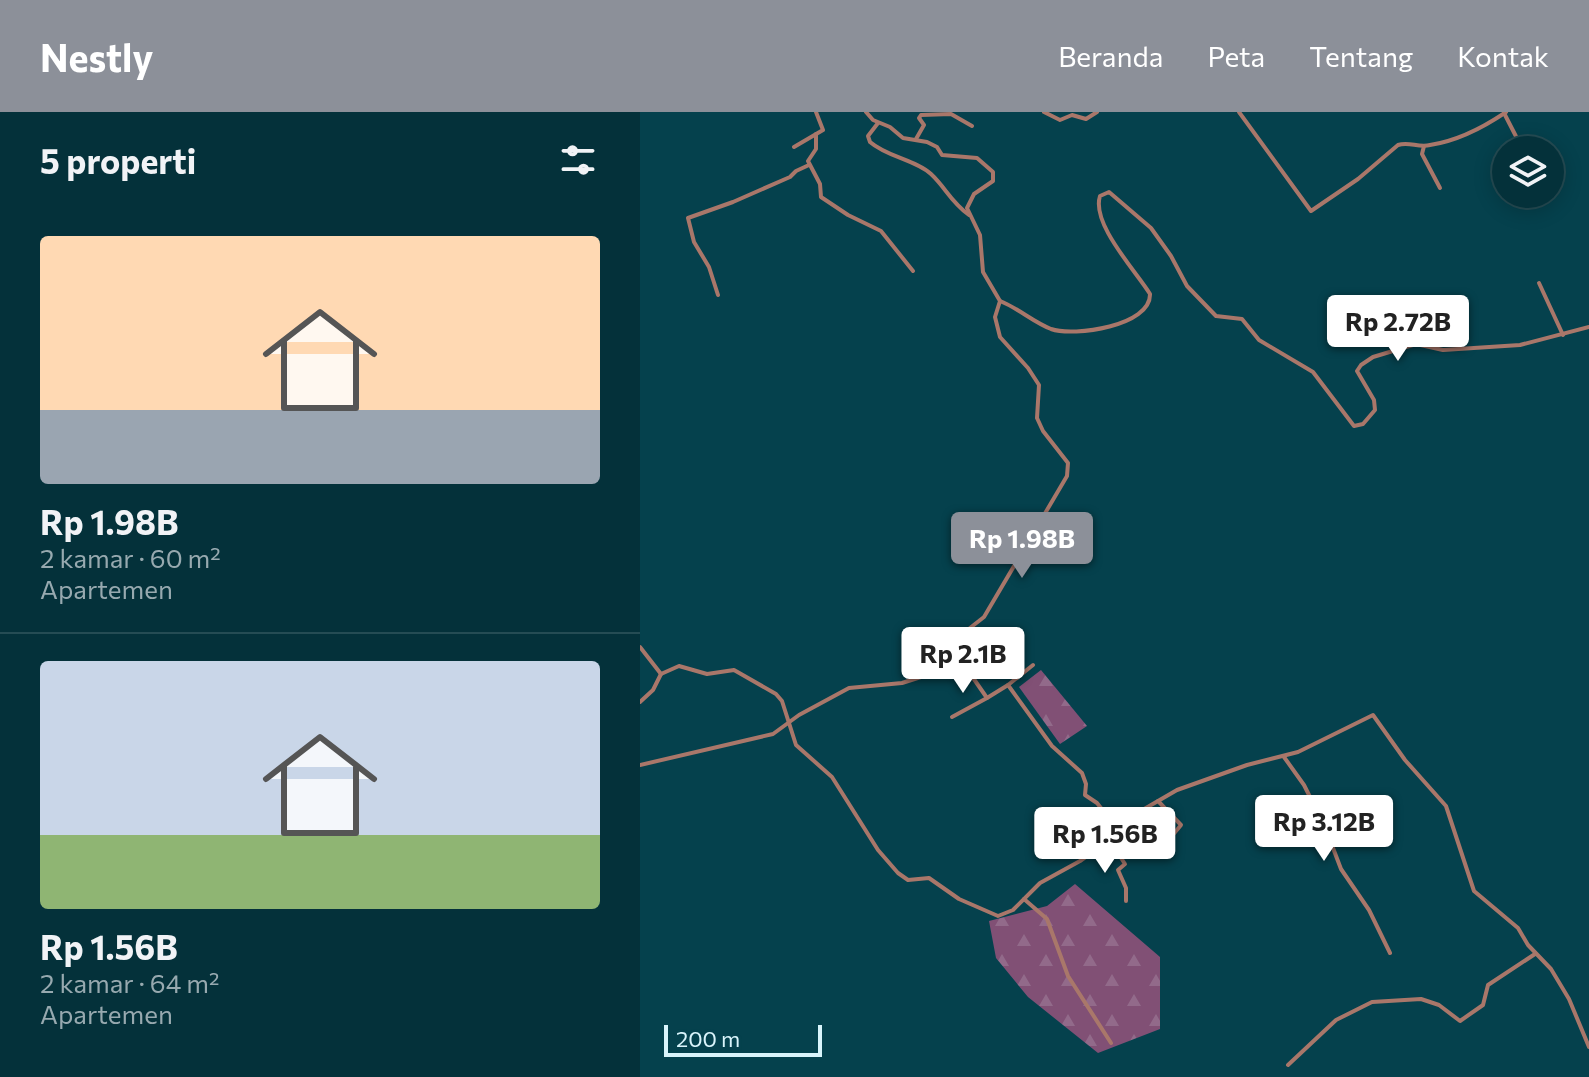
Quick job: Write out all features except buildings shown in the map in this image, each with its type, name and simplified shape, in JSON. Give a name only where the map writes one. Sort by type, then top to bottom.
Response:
[{"type":"street","points":[[794,147],[824,127],[816,112]]},
{"type":"street","points":[[866,112],[903,138],[937,147],[939,154],[977,158],[991,169],[993,181],[974,194],[967,205],[980,235],[983,272],[1000,301],[1050,329],[1058,330],[1095,329],[1128,321],[1145,309],[1150,303],[1150,294],[1112,241],[1098,203],[1102,194],[1109,192],[1151,228],[1187,286],[1216,316],[1244,320],[1259,340],[1313,372],[1354,426],[1363,424],[1375,410],[1375,402],[1357,371],[1373,357],[1417,344],[1441,349],[1520,345],[1589,327]]},
{"type":"street","points":[[1044,112],[1060,120],[1072,115],[1086,119],[1097,112]]},
{"type":"street","points":[[1239,112],[1311,211],[1358,179],[1398,145],[1409,143],[1424,146],[1461,135],[1505,113],[1516,136]]},
{"type":"street","points":[[916,139],[924,125],[919,118],[921,115],[951,114],[972,126]]},
{"type":"street","points":[[878,123],[868,136],[870,142],[890,155],[929,172],[953,203],[973,218]]},
{"type":"street","points":[[816,134],[816,149],[808,161],[820,184],[821,197],[881,231],[913,271]]},
{"type":"street","points":[[1424,146],[1422,154],[1440,188]]},
{"type":"street","points":[[718,295],[709,267],[694,242],[688,218],[733,202],[790,177],[809,165]]},
{"type":"street","points":[[1539,283],[1563,335]]},
{"type":"street","points":[[640,765],[773,734],[799,715],[849,688],[921,679],[992,606],[1069,469],[1067,460],[1043,431],[1037,418],[1039,385],[1000,337],[1000,327],[995,317],[1000,301]]},
{"type":"street","points":[[951,646],[987,698]]},
{"type":"street","points":[[640,647],[661,674]]},
{"type":"street","points":[[993,651],[1017,678]]},
{"type":"street","points":[[952,717],[1008,685],[1033,665]]},
{"type":"street","points":[[640,702],[653,690],[661,674],[679,666],[707,674],[737,671],[780,697],[796,745],[832,777],[878,850],[903,878],[914,881],[925,876],[959,899],[998,916],[1013,910],[1040,883],[1080,861],[1108,838],[1116,827],[1177,790],[1220,774],[1284,757],[1328,740],[1373,715],[1405,760],[1446,806],[1451,829],[1474,891],[1518,928],[1535,954],[1551,969],[1569,999],[1589,1047]]},
{"type":"street","points":[[1008,685],[1052,746],[1082,773],[1086,784],[1085,795],[1097,803],[1116,827]]},
{"type":"street","points":[[1284,757],[1304,785],[1341,869],[1369,910],[1390,953]]},
{"type":"street","points":[[1158,801],[1181,825],[1162,848]]},
{"type":"street","points":[[1108,838],[1125,864],[1118,870],[1126,888],[1126,901]]},
{"type":"street","points":[[1024,899],[1047,919],[1068,976],[1111,1043]]},
{"type":"street","points":[[1288,1065],[1336,1020],[1372,1002],[1421,999],[1439,1005],[1460,1021],[1483,1005],[1488,985],[1535,954]]},
{"type":"green space","points":[[1041,670],[1087,726],[1060,744],[1019,687]]},
{"type":"green space","points":[[1075,884],[1160,957],[1160,1029],[1098,1053],[1028,997],[996,958],[989,921],[1047,906]]}]
